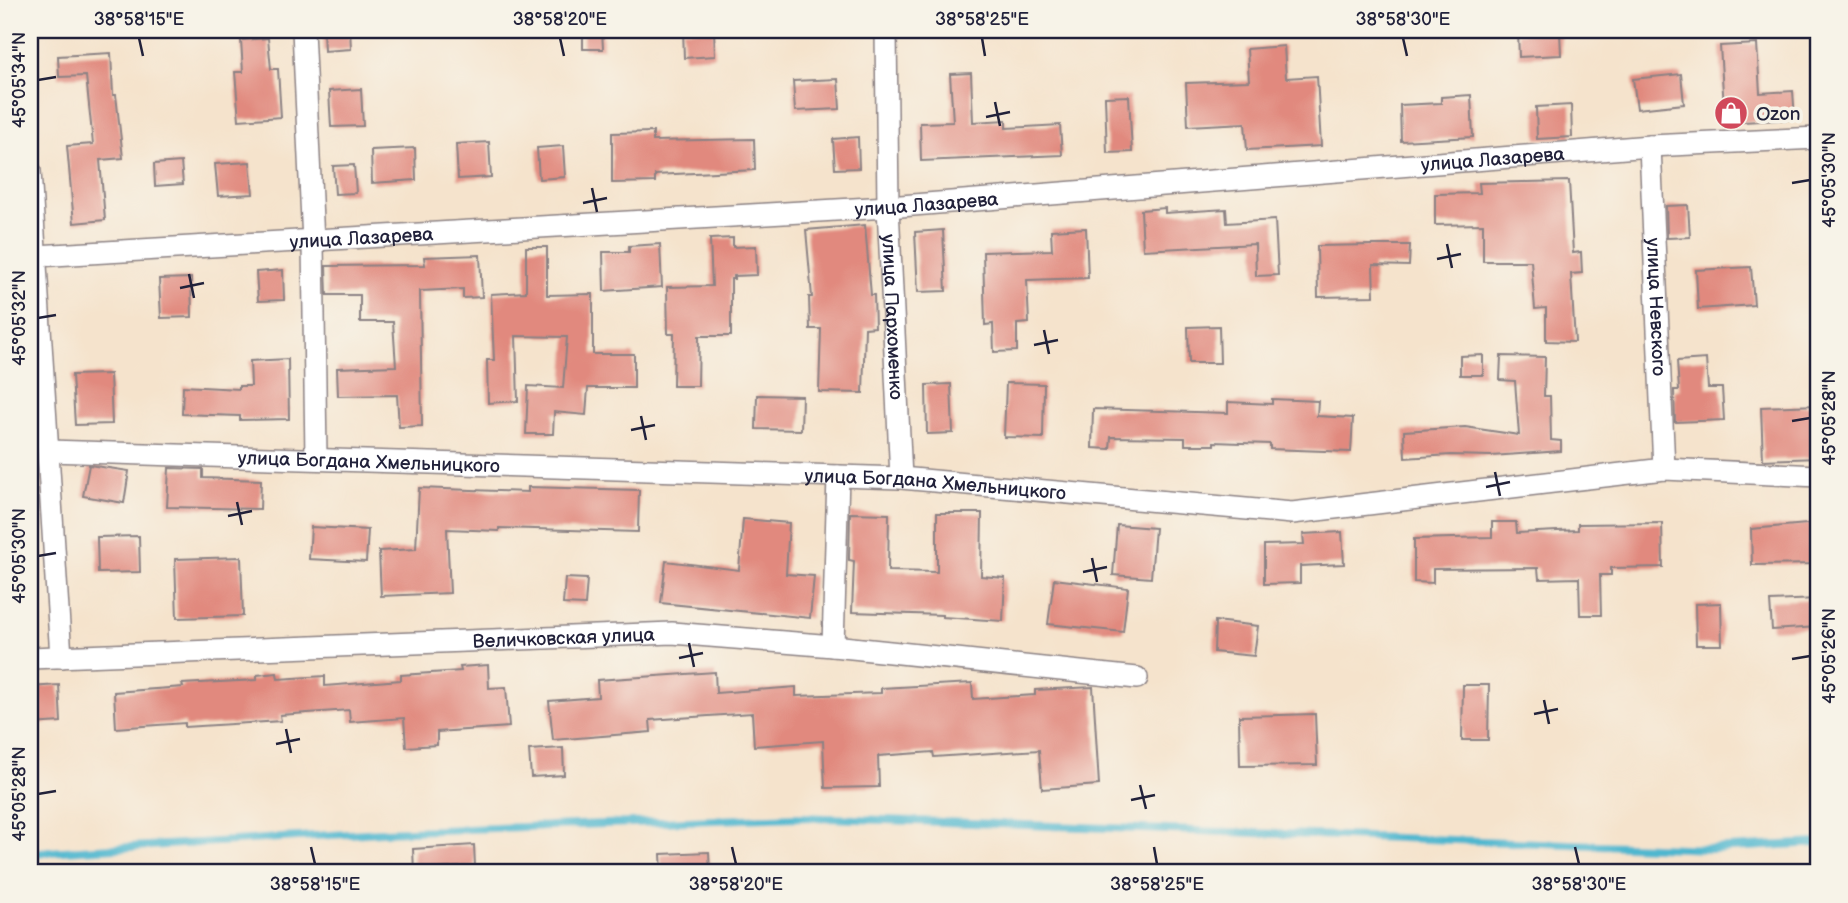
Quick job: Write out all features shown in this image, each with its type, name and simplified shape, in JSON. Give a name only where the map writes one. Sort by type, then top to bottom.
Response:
[{"type":"street","points":[[303,30],[313,242],[316,458]]},
{"type":"street","name":"улица Пархоменко","points":[[886,30],[888,207],[901,478]]},
{"type":"street","name":"улица Лазарева","points":[[36,257],[888,207],[1650,146],[1818,138]]},
{"type":"street","name":"улица Невского","points":[[1650,146],[1664,469]]},
{"type":"street","points":[[30,171],[61,657]]},
{"type":"street","name":"улица Богдана Хмельницкого","points":[[49,451],[901,478],[1292,513],[1664,469],[1818,477]]},
{"type":"street","points":[[833,646],[838,476]]},
{"type":"street","name":"Величковская улица","points":[[30,658],[672,634],[833,646],[1137,678]]},
{"type":"building","points":[[323,30],[350,30],[351,49],[324,51]]},
{"type":"building","points":[[583,30],[602,30],[603,49],[583,49]]},
{"type":"building","points":[[683,30],[714,30],[715,56],[684,58]]},
{"type":"building","points":[[1560,31],[1561,55],[1519,57],[1518,33]]},
{"type":"building","points":[[268,38],[271,69],[278,69],[281,117],[239,120],[235,72],[243,72],[241,40]]},
{"type":"building","points":[[1757,44],[1760,93],[1793,91],[1795,119],[1725,123],[1720,46]]},
{"type":"building","points":[[1284,46],[1286,78],[1317,76],[1321,146],[1247,150],[1245,123],[1188,126],[1186,83],[1249,81],[1247,49]]},
{"type":"building","points":[[111,53],[113,95],[116,95],[123,158],[100,160],[105,220],[74,223],[67,146],[93,144],[86,76],[59,77],[58,56]]},
{"type":"building","points":[[971,73],[973,122],[1006,120],[1006,128],[1060,125],[1062,155],[921,161],[920,123],[953,122],[950,74]]},
{"type":"building","points":[[1681,74],[1684,104],[1637,109],[1633,79]]},
{"type":"building","points":[[838,79],[840,109],[795,111],[793,81]]},
{"type":"building","points":[[361,89],[363,126],[331,127],[329,91]]},
{"type":"building","points":[[1471,95],[1473,137],[1401,141],[1400,105],[1441,103],[1441,97]]},
{"type":"building","points":[[1129,96],[1132,152],[1107,153],[1105,97]]},
{"type":"building","points":[[1571,105],[1572,137],[1537,139],[1536,107]]},
{"type":"building","points":[[653,132],[653,141],[754,139],[755,170],[655,175],[655,182],[612,183],[612,133]]},
{"type":"building","points":[[858,137],[859,168],[835,169],[833,139]]},
{"type":"building","points":[[489,142],[491,177],[458,179],[456,144]]},
{"type":"building","points":[[563,146],[565,177],[539,179],[537,148]]},
{"type":"building","points":[[415,148],[416,180],[372,183],[371,150]]},
{"type":"building","points":[[181,162],[183,184],[155,186],[154,164]]},
{"type":"building","points":[[250,162],[253,194],[218,196],[215,164]]},
{"type":"building","points":[[354,165],[356,193],[335,194],[333,166]]},
{"type":"building","points":[[1569,181],[1573,253],[1581,252],[1582,273],[1571,274],[1575,342],[1546,341],[1546,308],[1535,309],[1531,261],[1483,261],[1483,224],[1435,225],[1435,194],[1480,193],[1479,183]]},
{"type":"building","points":[[1688,205],[1690,237],[1667,238],[1666,206]]},
{"type":"building","points":[[1165,208],[1165,213],[1226,209],[1227,223],[1275,220],[1278,275],[1256,276],[1255,244],[1143,250],[1141,210]]},
{"type":"building","points":[[865,225],[871,295],[874,295],[875,327],[865,328],[863,393],[819,392],[821,329],[810,329],[809,297],[812,297],[806,230]]},
{"type":"building","points":[[1086,228],[1088,278],[1027,280],[1029,323],[1017,324],[1017,351],[994,352],[993,324],[985,325],[983,252],[1052,250],[1051,230]]},
{"type":"building","points":[[943,230],[946,291],[918,292],[915,232]]},
{"type":"building","points":[[733,238],[733,247],[756,246],[757,275],[734,276],[734,279],[731,279],[731,336],[699,336],[698,386],[673,386],[674,334],[668,334],[667,287],[712,286],[710,239]]},
{"type":"building","points":[[660,244],[662,287],[604,291],[603,252],[629,252],[629,246]]},
{"type":"building","points":[[1410,245],[1409,266],[1373,265],[1374,296],[1318,297],[1317,246]]},
{"type":"building","points":[[526,247],[547,247],[547,295],[593,294],[593,354],[634,354],[634,388],[588,388],[586,415],[554,412],[553,434],[526,434],[528,386],[563,388],[567,337],[516,336],[518,401],[488,403],[487,360],[494,360],[491,294],[526,292]]},
{"type":"building","points":[[480,255],[482,297],[463,298],[463,289],[420,291],[422,426],[399,427],[397,395],[338,396],[337,368],[396,366],[393,322],[360,322],[360,295],[327,295],[326,266],[425,265],[424,257]]},
{"type":"building","points":[[1751,267],[1754,305],[1698,309],[1696,270]]},
{"type":"building","points":[[283,270],[284,300],[258,301],[256,272]]},
{"type":"building","points":[[191,278],[192,317],[161,318],[159,279]]},
{"type":"building","points":[[1219,326],[1220,363],[1189,363],[1188,327]]},
{"type":"building","points":[[1483,355],[1483,375],[1460,375],[1460,356]]},
{"type":"building","points":[[1501,356],[1545,357],[1544,396],[1550,396],[1551,440],[1561,441],[1561,451],[1405,458],[1404,431],[1465,427],[1519,435],[1515,381],[1500,380]]},
{"type":"building","points":[[288,359],[289,419],[240,420],[240,416],[182,414],[183,386],[239,389],[239,386],[251,386],[250,361]]},
{"type":"building","points":[[1706,359],[1708,388],[1722,388],[1724,420],[1675,422],[1674,390],[1679,390],[1677,361]]},
{"type":"building","points":[[110,374],[112,424],[75,425],[72,375]]},
{"type":"building","points":[[1006,383],[1044,384],[1043,438],[1004,437]]},
{"type":"building","points":[[951,384],[953,433],[927,434],[926,385]]},
{"type":"building","points":[[757,395],[802,396],[801,430],[756,429]]},
{"type":"building","points":[[1272,399],[1318,401],[1317,416],[1353,418],[1351,452],[1270,449],[1270,444],[1214,442],[1214,445],[1185,445],[1185,438],[1111,437],[1110,449],[1092,448],[1093,409],[1228,413],[1228,402],[1272,404]]},
{"type":"building","points":[[1818,405],[1818,458],[1763,460],[1761,407]]},
{"type":"building","points":[[89,465],[129,471],[124,503],[83,496]]},
{"type":"building","points":[[169,468],[203,469],[203,478],[261,480],[260,509],[167,507]]},
{"type":"building","points":[[528,487],[639,490],[638,532],[447,529],[450,593],[381,596],[379,551],[416,549],[419,488],[528,492]]},
{"type":"building","points":[[850,513],[889,514],[888,571],[937,572],[937,513],[982,513],[981,576],[1005,578],[1003,621],[942,615],[852,612],[854,561],[849,560]]},
{"type":"building","points":[[743,519],[789,523],[786,574],[814,576],[810,618],[661,603],[666,561],[739,570]]},
{"type":"building","points":[[1492,522],[1516,522],[1517,533],[1578,530],[1578,524],[1662,523],[1663,567],[1611,568],[1611,575],[1600,575],[1601,615],[1580,615],[1579,578],[1539,579],[1538,568],[1433,569],[1433,583],[1414,582],[1414,539],[1492,537]]},
{"type":"building","points":[[1818,523],[1818,564],[1752,565],[1751,529]]},
{"type":"building","points":[[1117,525],[1155,528],[1151,578],[1113,575]]},
{"type":"building","points":[[311,527],[368,530],[366,562],[309,559]]},
{"type":"building","points":[[1342,532],[1344,564],[1300,566],[1300,583],[1264,584],[1264,545],[1304,544],[1303,534]]},
{"type":"building","points":[[139,536],[140,572],[98,573],[97,537]]},
{"type":"building","points":[[241,557],[243,616],[177,618],[175,559]]},
{"type":"building","points":[[565,578],[587,579],[585,605],[563,604]]},
{"type":"building","points":[[1054,579],[1128,588],[1123,632],[1048,624]]},
{"type":"building","points":[[1818,599],[1818,627],[1772,630],[1770,601]]},
{"type":"building","points":[[1721,603],[1722,645],[1696,645],[1695,604]]},
{"type":"building","points":[[1215,621],[1258,626],[1254,656],[1214,652]]},
{"type":"building","points":[[488,665],[489,688],[506,687],[509,727],[437,732],[437,745],[406,747],[404,718],[350,722],[349,710],[280,715],[281,721],[116,728],[114,692],[183,687],[182,684],[257,680],[257,675],[277,673],[278,679],[325,676],[325,686],[401,680],[401,675],[461,671],[460,667]]},
{"type":"building","points":[[715,672],[716,693],[796,687],[796,696],[881,693],[881,688],[972,683],[973,699],[1035,695],[1035,690],[1093,687],[1099,785],[1042,789],[1039,750],[934,757],[933,752],[878,756],[879,787],[825,788],[823,741],[754,746],[752,713],[650,720],[651,732],[553,740],[549,701],[598,697],[597,680]]},
{"type":"building","points":[[59,685],[61,722],[30,724],[30,687]]},
{"type":"building","points":[[1463,685],[1489,685],[1488,740],[1462,740]]},
{"type":"building","points":[[1315,714],[1317,765],[1240,766],[1239,716]]},
{"type":"building","points":[[563,748],[564,775],[531,777],[529,750]]},
{"type":"building","points":[[474,845],[475,866],[414,871],[413,849]]},
{"type":"building","points":[[709,852],[710,873],[662,873],[661,854]]},
{"type":"waterway","points":[[30,853],[382,832],[798,817],[1712,849],[1818,843]]},
{"type":"place","name":"Ozon","points":[[1731,113]]}]
